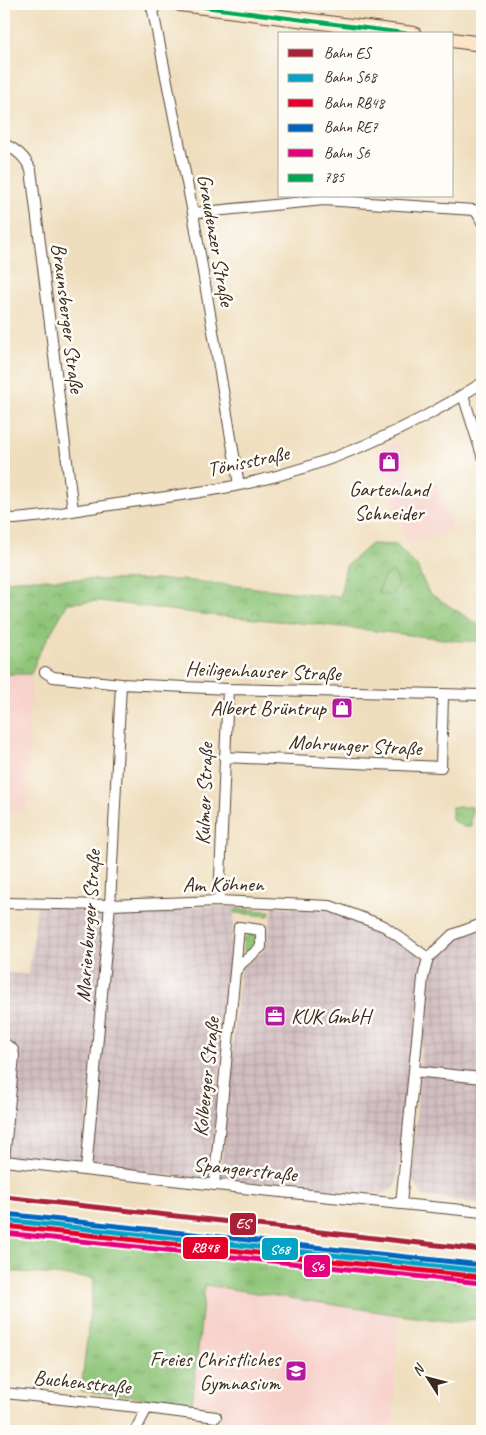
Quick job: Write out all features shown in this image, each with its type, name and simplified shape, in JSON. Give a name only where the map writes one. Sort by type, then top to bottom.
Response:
[{"type":"main road","points":[[180,4],[398,32]]},
{"type":"main road","points":[[454,40],[482,44]]},
{"type":"street","name":"Graudenzer Straße","points":[[150,4],[193,212],[239,485]]},
{"type":"street","name":"Braunsberger Straße","points":[[4,144],[17,151],[26,159],[31,170],[73,510]]},
{"type":"street","points":[[193,212],[324,200],[474,210],[482,222]]},
{"type":"street","name":"Tönisstraße","points":[[4,518],[15,519],[239,485],[306,468],[376,441],[482,383]]},
{"type":"street","points":[[463,395],[482,455]]},
{"type":"street","name":"Heiligenhauser Straße","points":[[45,672],[53,677],[122,684],[228,689],[482,695]]},
{"type":"street","name":"Marienburger Straße","points":[[86,1170],[110,905],[122,684]]},
{"type":"street","name":"Kulmer Straße","points":[[219,901],[228,689]]},
{"type":"street","name":"Mohrunger Straße","points":[[224,758],[441,767],[443,695]]},
{"type":"street","name":"Am Köhnen","points":[[4,903],[110,905],[219,901],[330,906],[384,926],[428,958]]},
{"type":"street","points":[[401,1204],[423,978],[428,958],[452,936],[482,924]]},
{"type":"street","name":"Kolberger Straße","points":[[214,1185],[235,972]]},
{"type":"street","name":"Spangerstraße","points":[[4,1043],[13,1050],[14,1056],[4,1161],[214,1185],[482,1212]]},
{"type":"street","points":[[414,1071],[482,1078]]},
{"type":"street","name":"Buchenstraße","points":[[4,1392],[216,1417]]},
{"type":"street","points":[[135,1431],[147,1408]]},
{"type":"shaded area","points":[[398,441],[415,489],[436,482],[452,530],[409,545],[375,453]]},
{"type":"shaded area","points":[[4,674],[31,674],[26,811],[4,812]]},
{"type":"shaded area","points":[[37,904],[108,906],[82,1165],[4,1156],[4,972],[29,975]]},
{"type":"shaded area","points":[[235,906],[210,1179],[89,1166],[112,907]]},
{"type":"shaded area","points":[[273,906],[331,909],[385,930],[424,958],[396,1186],[382,1194],[220,1180],[240,969],[265,949]]},
{"type":"shaded area","points":[[482,930],[482,1204],[423,1196],[412,1179],[426,970],[429,959],[454,936]]},
{"type":"shaded area","name":"Freies Christliches Gymnasium","points":[[205,1284],[399,1315],[392,1431],[223,1431],[220,1405],[192,1404]]},
{"type":"green space","points":[[371,544],[396,545],[416,565],[429,593],[482,627],[482,641],[460,641],[325,625],[209,615],[100,601],[68,603],[39,653],[31,674],[4,674],[4,581],[32,579],[183,580],[340,597],[346,566]]},
{"type":"green space","points":[[392,572],[399,583],[390,596],[378,593],[384,576]]},
{"type":"green space","points":[[452,807],[472,807],[471,827],[464,827],[452,820]]},
{"type":"green space","points":[[236,909],[270,911],[269,916],[235,913]]},
{"type":"green space","points":[[250,934],[256,937],[256,944],[248,953],[245,953],[243,949],[244,939]]},
{"type":"green space","points":[[4,1231],[482,1284],[482,1318],[456,1322],[205,1285],[192,1404],[81,1391],[94,1278],[4,1271]]},
{"type":"railway","points":[[4,1221],[32,1223]]},
{"type":"rail line","name":"ES","points":[[4,1197],[482,1250]]},
{"type":"rail line","name":"RE7","points":[[5,1214],[482,1265]]},
{"type":"rail line","name":"S68","points":[[4,1220],[482,1271]]},
{"type":"rail line","name":"RB48","points":[[4,1226],[481,1277]]},
{"type":"rail line","name":"S6","points":[[4,1233],[481,1283]]},
{"type":"transit line","name":"785","points":[[180,4],[397,32]]},
{"type":"place","name":"Gartenland Schneider","points":[[389,462]]},
{"type":"place","name":"Albert Brüntrup","points":[[342,708]]},
{"type":"place","name":"KUK GmbH","points":[[275,1016]]},
{"type":"place","name":"Freies Christliches Gymnasium","points":[[296,1371]]}]
